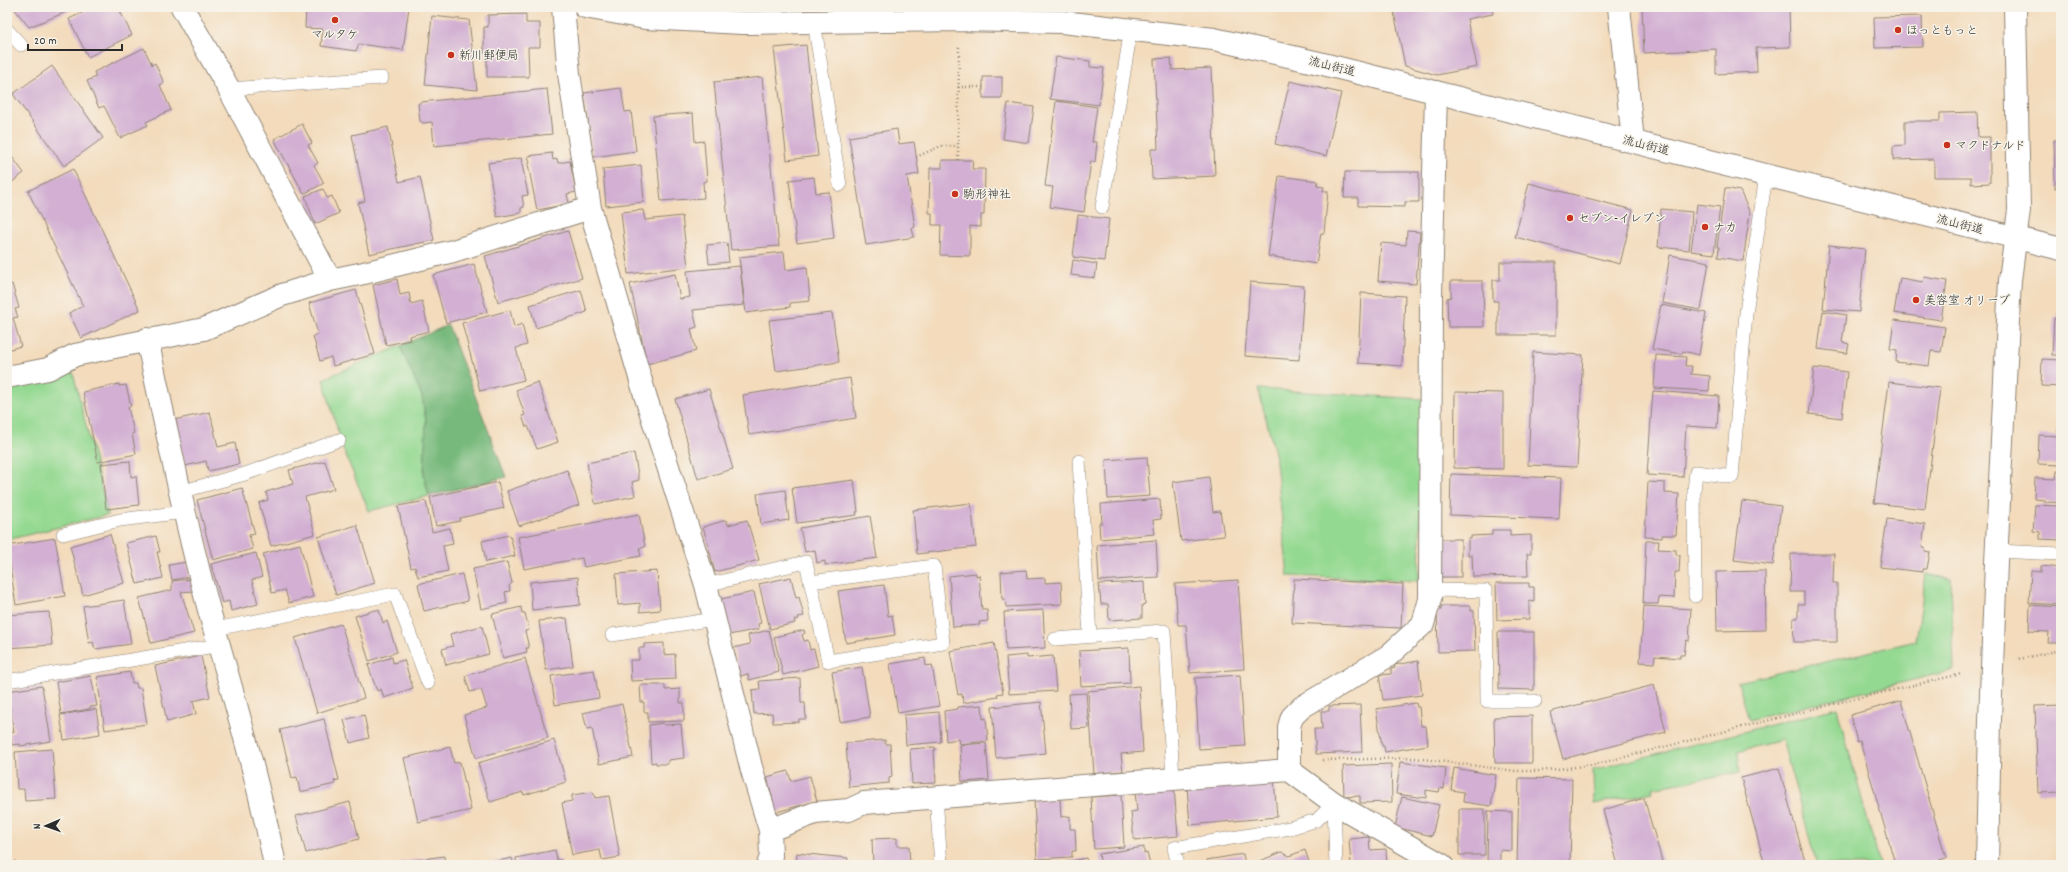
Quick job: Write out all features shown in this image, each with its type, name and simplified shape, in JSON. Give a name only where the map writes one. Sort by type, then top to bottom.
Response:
[{"type":"street","points":[[182,7],[229,89],[330,280]]},
{"type":"street","points":[[563,7],[569,74],[590,208],[646,398],[706,585],[751,767],[770,830],[771,856],[768,865]]},
{"type":"street","name":"流山街道","points":[[585,7],[645,18],[742,23],[809,17],[1062,22],[1214,39],[1436,92],[2061,249]]},
{"type":"street","points":[[1620,7],[1633,141]]},
{"type":"street","points":[[1987,865],[1990,720],[1997,551],[2010,280],[2017,238],[2019,180],[2014,7]]},
{"type":"street","points":[[1289,765],[1289,727],[1292,717],[1302,707],[1388,656],[1423,624],[1430,599],[1431,296],[1436,92]]},
{"type":"street","points":[[7,377],[48,369],[76,355],[147,339],[204,329],[282,295],[330,280],[453,251],[590,208]]},
{"type":"street","points":[[147,339],[182,502],[251,757],[275,865]]},
{"type":"street","points":[[770,830],[815,813],[848,810],[864,803],[1173,778],[1289,765],[1334,803],[1442,865]]},
{"type":"lane","points":[[809,17],[840,184]]},
{"type":"lane","points":[[1102,207],[1131,29]]},
{"type":"lane","points":[[7,30],[21,45]]},
{"type":"lane","points":[[229,89],[382,78]]},
{"type":"lane","points":[[1695,596],[1694,491],[1696,472],[1732,477],[1746,313],[1766,175]]},
{"type":"lane","points":[[63,534],[120,520],[182,502],[245,474],[339,440]]},
{"type":"lane","points":[[1079,460],[1090,636]]},
{"type":"lane","points":[[1997,551],[2061,554]]},
{"type":"lane","points":[[706,585],[806,562],[810,582],[828,662],[942,643],[934,566],[810,582]]},
{"type":"lane","points":[[1430,590],[1486,591],[1487,701],[1535,701]]},
{"type":"lane","points":[[7,681],[218,637],[395,594],[428,683]]},
{"type":"lane","points":[[612,635],[714,619]]},
{"type":"lane","points":[[1055,639],[1164,631],[1173,778]]},
{"type":"lane","points":[[936,797],[941,865]]},
{"type":"lane","points":[[1178,865],[1174,848],[1290,828],[1317,820],[1334,803]]},
{"type":"lane","points":[[1334,803],[1336,865]]},
{"type":"path","points":[[958,160],[959,20]]},
{"type":"path","points":[[958,87],[983,87]]},
{"type":"path","points":[[916,157],[941,146],[958,146]]},
{"type":"path","points":[[2017,660],[2061,650]]},
{"type":"path","points":[[1289,765],[1415,758],[1516,771],[1539,771],[1585,766],[1960,674]]},
{"type":"path","points":[[7,861],[17,862],[18,865]]},
{"type":"green space","points":[[448,325],[506,477],[429,496],[424,476],[426,421],[422,396],[400,346]]},
{"type":"green space","points":[[400,346],[422,396],[426,421],[424,476],[429,496],[369,511],[343,449],[323,379]]},
{"type":"green space","points":[[73,372],[108,515],[7,540],[7,387]]},
{"type":"green space","points":[[1258,389],[1423,399],[1419,581],[1288,576],[1275,453]]},
{"type":"green space","points":[[1926,574],[1951,579],[1954,670],[1749,720],[1738,682],[1916,641]]},
{"type":"green space","points":[[1837,708],[1880,865],[1817,865],[1782,740],[1738,751],[1740,772],[1652,788],[1653,792],[1594,804],[1593,770]]},
{"type":"building","points":[[13,7],[74,7],[74,9],[29,27]]},
{"type":"building","points":[[94,7],[118,7],[132,35],[88,57],[69,19]]},
{"type":"building","points":[[306,7],[409,7],[403,50],[359,44],[356,51],[321,46],[323,29],[305,28]]},
{"type":"building","points":[[1393,7],[1491,7],[1493,14],[1467,19],[1477,67],[1437,75],[1405,66]]},
{"type":"building","points":[[1642,7],[1789,7],[1790,47],[1756,48],[1757,72],[1716,74],[1716,49],[1644,53]]},
{"type":"building","points":[[526,14],[526,23],[540,23],[540,47],[528,47],[529,77],[487,77],[487,53],[484,53],[484,27],[488,27],[488,15]]},
{"type":"building","points":[[432,16],[469,20],[477,90],[425,85]]},
{"type":"building","points":[[1922,16],[1923,47],[1875,48],[1874,17]]},
{"type":"building","points":[[806,45],[818,156],[787,160],[774,48]]},
{"type":"building","points":[[144,48],[152,65],[155,63],[164,83],[160,85],[171,110],[146,122],[148,125],[120,138],[104,106],[99,108],[87,81],[96,77],[94,72]]},
{"type":"building","points":[[1056,57],[1090,61],[1090,67],[1104,68],[1099,105],[1050,99]]},
{"type":"building","points":[[1171,58],[1172,70],[1211,68],[1215,176],[1152,179],[1151,149],[1158,149],[1154,59]]},
{"type":"building","points":[[52,66],[103,138],[64,166],[13,94]]},
{"type":"building","points":[[762,77],[779,246],[731,250],[714,82]]},
{"type":"building","points":[[983,77],[1002,77],[1002,98],[983,98]]},
{"type":"building","points":[[1290,81],[1341,93],[1326,156],[1275,144]]},
{"type":"building","points":[[621,88],[625,112],[631,111],[636,151],[593,157],[584,93]]},
{"type":"building","points":[[547,89],[552,134],[434,146],[432,122],[423,123],[420,121],[418,104],[421,102]]},
{"type":"building","points":[[1056,101],[1097,107],[1092,142],[1097,142],[1095,162],[1091,161],[1084,212],[1050,207],[1053,187],[1045,186]]},
{"type":"building","points":[[1008,103],[1034,107],[1029,143],[1003,139]]},
{"type":"building","points":[[1977,112],[1978,137],[1990,137],[1990,183],[1971,184],[1971,177],[1934,177],[1934,159],[1893,160],[1893,146],[1905,145],[1905,121],[1940,121],[1940,113]]},
{"type":"building","points":[[693,113],[695,142],[704,141],[707,181],[703,182],[704,198],[661,201],[653,116]]},
{"type":"building","points":[[302,124],[312,143],[308,145],[318,163],[314,165],[324,183],[304,194],[274,139]]},
{"type":"building","points":[[388,127],[399,182],[420,177],[434,240],[369,254],[358,203],[365,201],[352,135]]},
{"type":"building","points":[[897,129],[899,144],[914,142],[919,174],[907,176],[915,227],[912,228],[914,237],[866,245],[849,137]]},
{"type":"building","points":[[2054,140],[2061,140],[2061,187],[2055,188]]},
{"type":"building","points":[[7,150],[24,173],[7,186]]},
{"type":"building","points":[[552,153],[553,160],[557,159],[558,163],[570,161],[576,192],[567,194],[569,204],[537,210],[528,164],[530,163],[528,156]]},
{"type":"building","points":[[521,158],[528,195],[522,196],[524,207],[521,208],[521,213],[497,217],[488,163]]},
{"type":"building","points":[[942,160],[973,160],[972,169],[985,169],[984,215],[981,215],[981,227],[970,226],[970,256],[940,255],[941,225],[932,225],[932,213],[929,213],[930,168],[942,168]]},
{"type":"building","points":[[641,165],[644,202],[606,206],[603,169]]},
{"type":"building","points":[[73,169],[140,310],[81,338],[69,313],[83,306],[28,191]]},
{"type":"building","points":[[1345,172],[1419,172],[1419,202],[1405,202],[1405,207],[1358,206],[1358,198],[1344,198]]},
{"type":"building","points":[[1279,176],[1318,181],[1317,186],[1324,187],[1323,191],[1328,191],[1324,233],[1321,233],[1316,264],[1268,256]]},
{"type":"building","points":[[814,177],[816,193],[829,192],[834,238],[797,243],[789,180]]},
{"type":"building","points":[[1529,183],[1633,210],[1620,264],[1515,237]]},
{"type":"building","points":[[1725,188],[1740,191],[1750,213],[1743,261],[1718,257],[1719,247],[1717,247]]},
{"type":"building","points":[[323,189],[327,198],[332,196],[339,213],[315,224],[305,196]]},
{"type":"building","points":[[1697,204],[1720,207],[1714,254],[1691,251]]},
{"type":"building","points":[[1661,209],[1692,212],[1689,250],[1658,247]]},
{"type":"building","points":[[643,210],[645,220],[682,216],[688,267],[628,274],[621,212]]},
{"type":"building","points":[[1078,215],[1109,219],[1104,261],[1073,257]]},
{"type":"building","points":[[568,231],[582,278],[498,302],[485,256]]},
{"type":"building","points":[[1407,231],[1420,232],[1416,284],[1378,281],[1381,243],[1406,245]]},
{"type":"building","points":[[727,243],[729,262],[709,264],[707,245]]},
{"type":"building","points":[[1829,245],[1865,249],[1859,312],[1823,309]]},
{"type":"building","points":[[784,252],[786,270],[807,267],[810,301],[790,303],[790,307],[746,313],[739,257]]},
{"type":"building","points":[[1670,255],[1709,262],[1701,310],[1662,303]]},
{"type":"building","points":[[1073,260],[1097,264],[1095,278],[1071,275]]},
{"type":"building","points":[[1500,262],[1556,262],[1556,335],[1498,335],[1498,301],[1493,301],[1493,280],[1500,280]]},
{"type":"building","points":[[474,264],[487,312],[446,323],[433,275]]},
{"type":"building","points":[[740,266],[744,305],[693,310],[697,327],[691,329],[696,351],[647,364],[630,284],[675,274],[680,299],[690,297],[687,271]]},
{"type":"building","points":[[1924,277],[1947,281],[1941,320],[1894,313],[1900,278],[1923,282]]},
{"type":"building","points":[[397,279],[400,295],[409,293],[411,304],[422,301],[429,331],[409,336],[410,340],[386,345],[373,285]]},
{"type":"building","points":[[1451,281],[1483,281],[1484,327],[1448,327],[1447,298],[1451,297]]},
{"type":"building","points":[[1250,282],[1304,286],[1299,360],[1245,356]]},
{"type":"building","points":[[12,284],[19,308],[15,309],[18,317],[13,318],[21,346],[7,350],[7,286]]},
{"type":"building","points":[[356,290],[375,354],[333,366],[331,357],[320,361],[313,336],[318,334],[309,303]]},
{"type":"building","points":[[581,290],[587,312],[536,328],[530,305]]},
{"type":"building","points":[[1361,293],[1405,296],[1402,366],[1358,363]]},
{"type":"building","points":[[1661,305],[1706,313],[1699,355],[1683,351],[1682,354],[1652,349]]},
{"type":"building","points":[[510,310],[514,327],[522,324],[527,345],[516,348],[524,380],[480,391],[462,323]]},
{"type":"building","points":[[1823,311],[1846,315],[1842,342],[1849,344],[1847,353],[1818,349]]},
{"type":"building","points":[[832,313],[839,362],[776,371],[769,320]]},
{"type":"building","points":[[2058,313],[2061,313],[2061,355],[2052,355],[2054,318],[2058,318]]},
{"type":"building","points":[[1894,320],[1945,327],[1941,352],[1931,351],[1929,366],[1896,362],[1897,350],[1890,349]]},
{"type":"building","points":[[1533,352],[1583,355],[1577,467],[1528,465]]},
{"type":"building","points":[[1656,355],[1686,357],[1685,366],[1692,366],[1691,374],[1710,376],[1709,391],[1654,388]]},
{"type":"building","points":[[2042,359],[2061,360],[2061,387],[2041,386]]},
{"type":"building","points":[[1814,368],[1847,372],[1842,418],[1809,414]]},
{"type":"building","points":[[850,378],[856,418],[749,435],[743,395]]},
{"type":"building","points":[[538,382],[558,442],[537,449],[528,426],[526,427],[522,416],[525,415],[516,390]]},
{"type":"building","points":[[1889,382],[1940,388],[1925,509],[1874,503]]},
{"type":"building","points":[[119,384],[119,386],[126,385],[131,406],[128,407],[134,433],[132,434],[136,454],[98,462],[83,392]]},
{"type":"building","points":[[709,389],[733,469],[698,479],[675,399]]},
{"type":"building","points":[[1653,391],[1719,396],[1717,428],[1686,426],[1683,477],[1647,475]]},
{"type":"building","points":[[1455,392],[1503,393],[1503,469],[1454,468]]},
{"type":"building","points":[[210,412],[218,447],[235,443],[239,464],[208,471],[206,461],[185,466],[174,420]]},
{"type":"building","points":[[2058,429],[2061,429],[2061,465],[2038,464],[2039,435],[2058,436]]},
{"type":"building","points":[[634,453],[639,480],[632,482],[635,496],[595,504],[587,463]]},
{"type":"building","points":[[1147,457],[1150,496],[1108,499],[1106,460]]},
{"type":"building","points":[[130,461],[131,477],[136,476],[139,505],[106,509],[101,464]]},
{"type":"building","points":[[325,461],[334,489],[305,497],[315,534],[271,546],[259,503],[268,500],[266,492],[293,484],[289,470]]},
{"type":"building","points":[[567,470],[579,505],[519,526],[507,491]]},
{"type":"building","points":[[2057,471],[2061,471],[2061,503],[2045,502],[2045,500],[2034,499],[2035,478],[2056,479]]},
{"type":"building","points":[[1451,474],[1561,478],[1559,519],[1450,515]]},
{"type":"building","points":[[1209,477],[1213,512],[1220,511],[1224,536],[1181,541],[1173,482]]},
{"type":"building","points":[[854,480],[858,512],[856,512],[857,515],[797,523],[792,488]]},
{"type":"building","points":[[498,482],[504,508],[460,518],[460,521],[436,526],[430,497]]},
{"type":"building","points":[[1648,482],[1665,483],[1665,493],[1679,494],[1676,535],[1662,535],[1662,538],[1645,537]]},
{"type":"building","points":[[242,488],[255,534],[249,535],[253,549],[213,560],[197,500]]},
{"type":"building","points":[[785,490],[789,520],[761,524],[757,494]]},
{"type":"building","points":[[1160,499],[1161,519],[1153,520],[1155,534],[1100,539],[1099,523],[1102,523],[1101,504]]},
{"type":"building","points":[[426,501],[432,532],[450,528],[453,544],[443,546],[448,571],[418,577],[415,567],[411,568],[398,506]]},
{"type":"building","points":[[1742,501],[1781,506],[1773,565],[1734,560]]},
{"type":"building","points":[[971,503],[976,547],[917,554],[913,510]]},
{"type":"building","points":[[2035,505],[2061,506],[2061,540],[2040,539],[2040,532],[2033,531]]},
{"type":"building","points":[[639,514],[645,547],[639,548],[641,556],[584,567],[582,558],[524,569],[518,537]]},
{"type":"building","points":[[870,516],[877,558],[825,565],[825,561],[817,563],[815,550],[805,552],[800,528]]},
{"type":"building","points":[[1887,519],[1925,524],[1922,547],[1925,547],[1925,551],[1930,552],[1927,569],[1922,569],[1922,572],[1880,567]]},
{"type":"building","points":[[726,520],[728,525],[747,520],[759,560],[715,572],[703,527]]},
{"type":"building","points":[[357,525],[375,583],[336,595],[318,537]]},
{"type":"building","points":[[1492,530],[1510,530],[1510,536],[1531,535],[1531,554],[1527,554],[1528,576],[1473,577],[1472,555],[1468,555],[1468,539],[1471,539],[1471,536],[1492,535]]},
{"type":"building","points":[[110,534],[124,583],[83,595],[70,546]]},
{"type":"building","points":[[510,535],[515,556],[486,562],[482,541]]},
{"type":"building","points":[[156,536],[160,552],[157,552],[163,578],[137,584],[126,543]]},
{"type":"building","points":[[55,538],[65,596],[16,605],[7,546]]},
{"type":"building","points":[[1441,539],[1461,539],[1461,577],[1441,577]]},
{"type":"building","points":[[1156,540],[1158,577],[1099,581],[1097,545]]},
{"type":"building","points":[[1646,541],[1659,541],[1658,549],[1676,550],[1676,555],[1680,555],[1679,572],[1675,572],[1674,598],[1659,597],[1658,604],[1643,604]]},
{"type":"building","points":[[300,544],[313,597],[289,603],[285,590],[272,593],[263,554]]},
{"type":"building","points":[[256,553],[262,577],[252,580],[258,604],[231,611],[229,601],[222,603],[211,564]]},
{"type":"building","points":[[1791,554],[1834,554],[1833,583],[1837,583],[1837,642],[1794,642],[1793,618],[1798,618],[1798,604],[1804,604],[1804,592],[1790,592]]},
{"type":"building","points":[[187,562],[189,577],[172,580],[169,565]]},
{"type":"building","points":[[507,562],[512,583],[509,586],[510,591],[505,592],[507,603],[481,609],[473,569]]},
{"type":"building","points":[[2041,566],[2061,568],[2061,605],[2029,603],[2031,571],[2041,572]]},
{"type":"building","points":[[1026,570],[1027,579],[1045,578],[1045,583],[1061,582],[1062,604],[1006,607],[1005,599],[1002,599],[1001,572]]},
{"type":"building","points":[[657,571],[660,610],[640,612],[640,603],[618,605],[616,574]]},
{"type":"building","points":[[1765,571],[1766,630],[1717,631],[1716,572]]},
{"type":"building","points":[[976,573],[976,576],[979,575],[982,610],[987,610],[988,621],[979,622],[980,625],[953,627],[949,576]]},
{"type":"building","points":[[462,574],[468,601],[424,611],[418,584]]},
{"type":"building","points":[[578,577],[580,605],[532,610],[530,582]]},
{"type":"building","points":[[791,577],[796,598],[799,597],[804,616],[798,617],[799,619],[794,620],[795,623],[770,629],[759,584]]},
{"type":"building","points":[[191,579],[193,591],[181,592],[194,633],[151,643],[139,598],[172,590],[172,581]]},
{"type":"building","points":[[1294,579],[1403,584],[1401,628],[1292,623]]},
{"type":"building","points":[[1238,580],[1244,669],[1190,673],[1186,625],[1178,625],[1175,584]]},
{"type":"building","points":[[1144,582],[1145,604],[1142,605],[1142,618],[1109,620],[1108,604],[1101,604],[1099,584]]},
{"type":"building","points":[[1496,583],[1529,583],[1529,587],[1534,587],[1534,602],[1529,601],[1529,619],[1497,620]]},
{"type":"building","points":[[884,585],[888,616],[892,615],[895,635],[846,643],[838,591]]},
{"type":"building","points":[[754,592],[761,623],[758,624],[759,629],[729,635],[721,599]]},
{"type":"building","points":[[124,600],[131,644],[95,649],[93,642],[89,643],[83,606]]},
{"type":"building","points":[[2030,605],[2061,607],[2061,643],[2048,643],[2049,632],[2029,631]]},
{"type":"building","points":[[1441,606],[1471,606],[1471,611],[1474,611],[1475,651],[1438,652],[1437,610],[1441,610]]},
{"type":"building","points":[[1644,606],[1691,609],[1689,641],[1686,640],[1684,655],[1680,655],[1680,658],[1655,656],[1654,663],[1640,662]]},
{"type":"building","points":[[521,607],[522,613],[525,613],[529,630],[525,631],[529,648],[526,648],[527,652],[503,658],[492,614]]},
{"type":"building","points":[[379,610],[383,623],[387,621],[397,652],[369,661],[355,616]]},
{"type":"building","points":[[1043,610],[1045,648],[1006,650],[1004,612]]},
{"type":"building","points":[[49,612],[52,645],[7,648],[7,615]]},
{"type":"building","points":[[567,618],[573,666],[546,670],[539,621]]},
{"type":"building","points":[[341,624],[364,698],[317,713],[295,638]]},
{"type":"building","points":[[482,626],[489,654],[446,665],[442,649],[453,646],[450,634]]},
{"type":"building","points":[[769,630],[779,672],[749,680],[748,674],[740,676],[733,648],[750,644],[748,635]]},
{"type":"building","points":[[804,630],[805,633],[802,635],[804,641],[808,640],[810,650],[814,649],[818,666],[783,675],[774,637]]},
{"type":"building","points":[[1498,632],[1534,632],[1534,690],[1499,689]]},
{"type":"building","points":[[664,643],[664,655],[675,654],[676,679],[631,681],[630,660],[639,660],[639,648],[644,648],[644,644]]},
{"type":"building","points":[[994,643],[1003,693],[997,694],[998,697],[963,703],[962,694],[958,695],[950,651]]},
{"type":"building","points":[[1129,648],[1130,683],[1081,686],[1079,651]]},
{"type":"building","points":[[1027,655],[1027,658],[1053,656],[1056,691],[1009,694],[1006,657]]},
{"type":"building","points":[[201,656],[210,697],[193,701],[196,714],[167,722],[155,666]]},
{"type":"building","points":[[392,657],[393,663],[404,660],[413,688],[384,698],[381,689],[377,691],[368,665]]},
{"type":"building","points":[[525,658],[548,738],[476,758],[464,715],[487,708],[481,689],[470,692],[465,676]]},
{"type":"building","points":[[925,658],[926,666],[932,665],[939,706],[898,713],[890,664]]},
{"type":"building","points":[[1418,661],[1422,695],[1383,700],[1379,675],[1391,674],[1391,669],[1395,668],[1394,665]]},
{"type":"building","points":[[862,667],[870,717],[840,722],[832,672]]},
{"type":"building","points":[[594,670],[599,698],[555,705],[551,676]]},
{"type":"building","points":[[130,672],[132,683],[136,683],[137,688],[141,688],[147,724],[105,730],[97,677]]},
{"type":"building","points":[[1240,675],[1245,746],[1199,749],[1195,678]]},
{"type":"building","points":[[91,676],[97,706],[90,707],[90,709],[61,714],[56,682]]},
{"type":"building","points":[[800,678],[801,703],[805,703],[806,719],[799,719],[799,722],[773,723],[772,713],[754,714],[752,690],[760,689],[759,681]]},
{"type":"building","points":[[640,685],[665,685],[665,690],[680,689],[680,703],[684,703],[684,721],[648,722],[648,712],[644,712],[644,702],[641,702]]},
{"type":"building","points":[[1654,685],[1666,732],[1563,759],[1550,712]]},
{"type":"building","points":[[42,686],[51,741],[20,746],[20,744],[12,745],[10,733],[14,732],[7,691]]},
{"type":"building","points":[[1139,686],[1143,752],[1121,754],[1123,771],[1094,774],[1088,691]]},
{"type":"building","points":[[1086,693],[1089,728],[1071,729],[1069,694]]},
{"type":"building","points":[[1901,701],[1946,858],[1922,865],[1891,865],[1890,861],[1894,860],[1860,741],[1857,742],[1850,715]]},
{"type":"building","points":[[1041,702],[1046,753],[996,758],[992,707]]},
{"type":"building","points":[[1416,703],[1417,707],[1419,707],[1421,726],[1426,726],[1428,745],[1385,752],[1384,746],[1382,746],[1376,709]]},
{"type":"building","points":[[622,704],[633,757],[599,764],[592,728],[587,729],[583,713]]},
{"type":"building","points":[[982,705],[983,719],[986,718],[988,741],[960,744],[959,739],[946,741],[944,711],[958,709],[958,707]]},
{"type":"building","points":[[1360,705],[1362,752],[1316,754],[1314,729],[1322,729],[1321,711],[1329,711],[1329,706]]},
{"type":"building","points":[[2061,705],[2061,792],[2038,793],[2035,706]]},
{"type":"building","points":[[96,709],[100,734],[64,740],[60,715]]},
{"type":"building","points":[[939,712],[941,742],[906,745],[904,715]]},
{"type":"building","points":[[364,715],[369,738],[350,743],[344,720]]},
{"type":"building","points":[[1532,716],[1532,763],[1495,763],[1494,717]]},
{"type":"building","points":[[324,719],[339,780],[334,781],[335,784],[300,792],[297,777],[292,778],[280,730]]},
{"type":"building","points":[[663,723],[664,725],[681,724],[684,758],[668,760],[668,764],[656,764],[656,762],[651,763],[649,725]]},
{"type":"building","points":[[554,740],[566,782],[524,795],[523,792],[490,802],[478,763]]},
{"type":"building","points":[[885,740],[885,744],[890,744],[892,777],[889,778],[889,783],[849,787],[846,743]]},
{"type":"building","points":[[986,743],[989,780],[962,782],[960,745]]},
{"type":"building","points":[[450,747],[454,763],[460,762],[471,810],[418,822],[404,758]]},
{"type":"building","points":[[935,747],[936,783],[912,784],[910,749]]},
{"type":"building","points":[[52,749],[56,799],[25,801],[24,789],[17,789],[15,752]]},
{"type":"building","points":[[1400,762],[1446,768],[1444,789],[1440,788],[1439,792],[1426,790],[1426,798],[1396,794]]},
{"type":"building","points":[[1391,764],[1392,802],[1360,803],[1360,796],[1344,797],[1343,766]]},
{"type":"building","points":[[1454,768],[1496,775],[1491,806],[1463,802],[1464,792],[1451,790]]},
{"type":"building","points":[[1779,768],[1806,865],[1765,865],[1741,778]]},
{"type":"building","points":[[788,771],[791,781],[810,776],[817,801],[776,812],[767,777]]},
{"type":"building","points":[[1519,778],[1572,779],[1570,865],[1517,865]]},
{"type":"building","points":[[1274,779],[1277,817],[1190,825],[1187,786]]},
{"type":"building","points":[[1174,788],[1178,836],[1134,840],[1131,812],[1137,811],[1135,792]]},
{"type":"building","points":[[593,792],[595,798],[609,796],[620,857],[602,860],[600,850],[572,855],[562,803],[572,801],[572,795]]},
{"type":"building","points":[[1121,795],[1124,847],[1094,849],[1091,797]]},
{"type":"building","points":[[1402,797],[1439,805],[1432,836],[1395,827]]},
{"type":"building","points":[[1644,798],[1663,864],[1618,865],[1603,810]]},
{"type":"building","points":[[1060,799],[1061,817],[1070,816],[1070,829],[1075,829],[1076,851],[1072,851],[1072,857],[1037,859],[1034,800]]},
{"type":"building","points":[[350,802],[359,839],[306,853],[296,816]]},
{"type":"building","points":[[1459,809],[1485,809],[1485,855],[1459,855]]},
{"type":"building","points":[[1488,811],[1512,812],[1512,851],[1500,850],[1500,863],[1487,863]]},
{"type":"building","points":[[1369,837],[1370,850],[1386,849],[1387,865],[1351,865],[1349,839]]},
{"type":"building","points":[[897,838],[897,846],[909,846],[910,865],[873,865],[872,839]]},
{"type":"building","points":[[1144,847],[1144,854],[1147,853],[1150,865],[1101,865],[1099,854]]},
{"type":"building","points":[[555,850],[557,860],[561,860],[562,865],[517,865],[516,858]]},
{"type":"building","points":[[1305,850],[1310,865],[1259,865],[1257,862],[1282,852],[1289,856]]},
{"type":"building","points":[[797,853],[848,858],[847,865],[796,865]]},
{"type":"building","points":[[1243,854],[1245,865],[1207,865],[1207,860]]},
{"type":"building","points":[[444,856],[445,865],[401,865],[401,862]]},
{"type":"building","points":[[512,858],[514,865],[494,865],[493,862]]},
{"type":"building","points":[[1086,858],[1088,865],[1056,865],[1056,864]]},
{"type":"building","points":[[357,862],[357,865],[337,864]]},
{"type":"place","name":"マルタケ","points":[[335,20]]},
{"type":"place","name":"ほっともっと","points":[[1898,30]]},
{"type":"place","name":"新川郵便局","points":[[451,55]]},
{"type":"place","name":"マクドナルド","points":[[1947,145]]},
{"type":"place","name":"駒形神社","points":[[955,194]]},
{"type":"place","name":"セブン-イレブン","points":[[1570,218]]},
{"type":"place","name":"ナカ","points":[[1705,227]]},
{"type":"place","name":"美容室 オリーブ","points":[[1916,300]]}]
